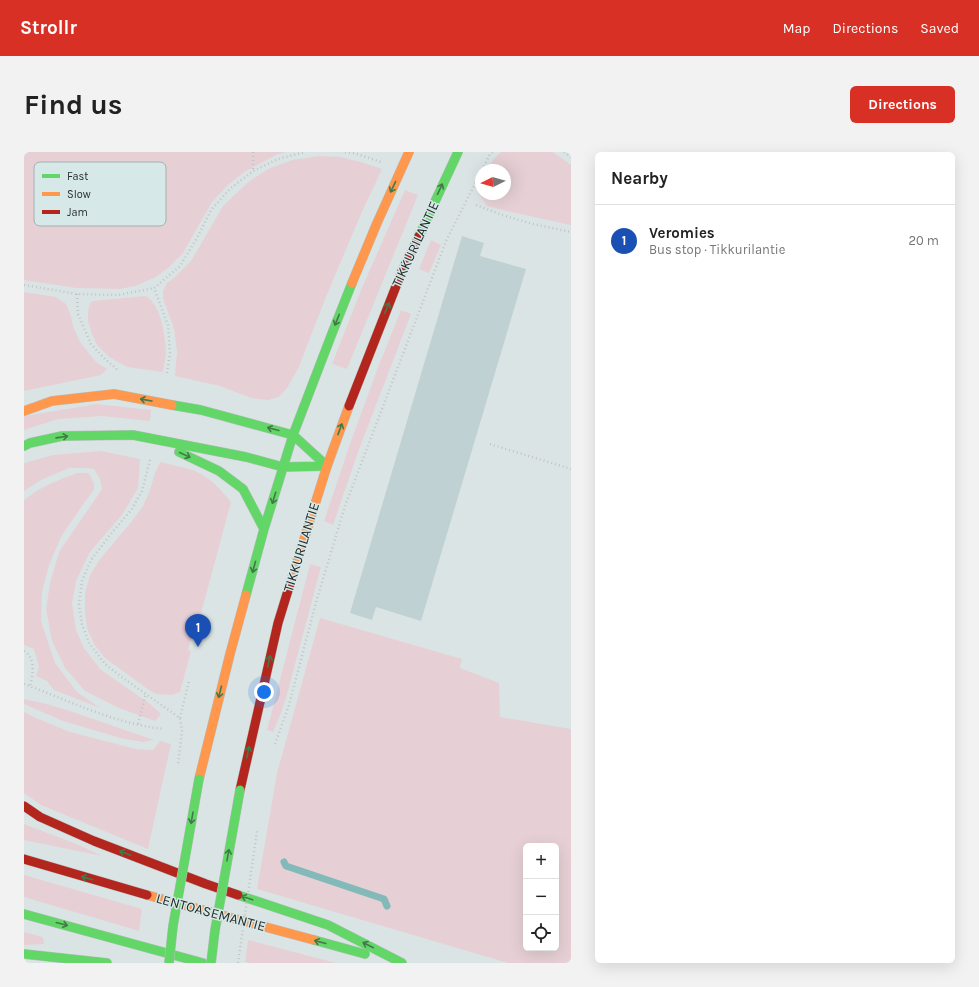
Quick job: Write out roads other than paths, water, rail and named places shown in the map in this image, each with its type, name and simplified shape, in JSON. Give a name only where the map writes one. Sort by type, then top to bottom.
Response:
[{"type":"main road","points":[[169,963],[173,926],[199,779],[230,654],[264,529],[293,435],[331,336],[376,223],[409,152]]},
{"type":"main road","name":"TIKKURILANTIE","points":[[211,963],[215,930],[240,790],[278,623],[327,466],[355,388],[402,271],[458,152]]},
{"type":"main road","points":[[24,411],[52,401],[114,394],[201,410],[293,435],[327,466]]},
{"type":"main road","points":[[24,446],[30,443],[62,436],[97,434],[133,435],[246,457],[283,467],[327,466]]},
{"type":"main road","points":[[149,438],[219,471],[243,489],[264,529]]},
{"type":"main road","points":[[24,806],[40,817],[102,844],[206,884],[328,925],[402,963]]},
{"type":"main road","name":"LENTOASEMANTIE","points":[[24,859],[399,963]]},
{"type":"main road","points":[[24,914],[203,963]]},
{"type":"main road","points":[[24,954],[107,963]]},
{"type":"waterway","points":[[284,862],[286,866],[384,899],[387,906]]},
{"type":"place","name":"Veromies","points":[[198,647]]}]
